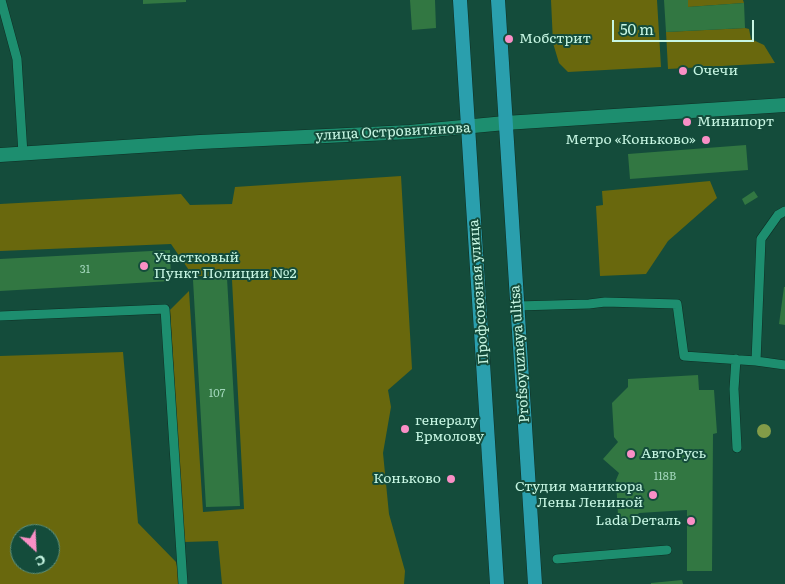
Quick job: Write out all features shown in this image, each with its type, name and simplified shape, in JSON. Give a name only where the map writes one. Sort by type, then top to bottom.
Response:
[{"type":"main road","name":"Профсоюзная улица","points":[[460,0],[497,584]]},
{"type":"main road","points":[[498,0],[506,123]]},
{"type":"main road","name":"улица Островитянова","points":[[0,156],[200,142],[468,128],[506,123],[785,105]]},
{"type":"main road","name":"Profsoyuznaya ulitsa","points":[[506,123],[535,584]]},
{"type":"lane","points":[[1,0],[17,59],[23,154]]},
{"type":"lane","points":[[756,361],[761,239],[778,215],[785,211]]},
{"type":"lane","points":[[517,306],[605,302],[676,304],[684,356],[736,359],[785,365]]},
{"type":"lane","points":[[0,316],[165,309],[183,584]]},
{"type":"lane","points":[[736,359],[734,389],[737,448]]},
{"type":"lane","points":[[558,560],[667,550]]},
{"type":"shaded area","points":[[551,0],[657,0],[661,67],[568,72],[559,63],[553,43]]},
{"type":"shaded area","points":[[688,0],[743,0],[744,3],[688,7]]},
{"type":"shaded area","points":[[749,29],[751,39],[764,45],[775,63],[668,69],[666,32]]},
{"type":"shaded area","points":[[401,176],[412,369],[388,390],[391,407],[383,453],[389,514],[405,571],[404,584],[222,584],[218,541],[184,542],[170,310],[189,291],[203,512],[244,509],[232,280],[227,276],[193,276],[171,244],[0,251],[0,204],[181,194],[190,205],[232,204],[235,187]]},
{"type":"shaded area","points":[[710,181],[717,198],[668,241],[646,274],[600,276],[596,206],[603,205],[602,191]]},
{"type":"shaded area","points":[[123,352],[138,523],[176,562],[181,584],[0,584],[0,356]]},
{"type":"building","points":[[143,0],[186,0],[186,2],[143,4]]},
{"type":"building","points":[[410,0],[435,0],[436,28],[412,30]]},
{"type":"building","points":[[664,0],[688,0],[688,7],[744,3],[745,28],[666,32]]},
{"type":"building","points":[[746,145],[748,170],[630,179],[628,154]]},
{"type":"building","points":[[754,191],[758,197],[745,205],[742,199]]},
{"type":"building","points":[[170,250],[171,281],[0,291],[0,259]]},
{"type":"building","points":[[227,278],[240,506],[206,507],[193,280]]},
{"type":"building","points":[[785,287],[785,325],[779,324]]},
{"type":"building","points":[[698,375],[699,390],[714,390],[717,433],[713,434],[712,571],[687,571],[687,510],[639,513],[629,524],[618,515],[616,480],[619,473],[603,459],[618,442],[614,437],[612,403],[628,387],[628,379]]},
{"type":"building","points":[[682,580],[683,584],[651,584],[651,583]]},
{"type":"place","name":"Мобстрит","points":[[509,39]]},
{"type":"place","name":"Очечи","points":[[683,71]]},
{"type":"place","name":"Минипорт","points":[[687,122]]},
{"type":"place","name":"Метро «Коньково»","points":[[706,140]]},
{"type":"place","name":"Участковый Пункт Полиции №2","points":[[144,266]]},
{"type":"place","name":"генералу Ермолову","points":[[405,429]]},
{"type":"place","name":"АвтоРусь","points":[[631,454]]},
{"type":"place","name":"Коньково","points":[[451,479]]},
{"type":"place","name":"Студия маникюра Лены Лениной","points":[[653,495]]},
{"type":"place","name":"Lada Dеталь","points":[[691,521]]}]
